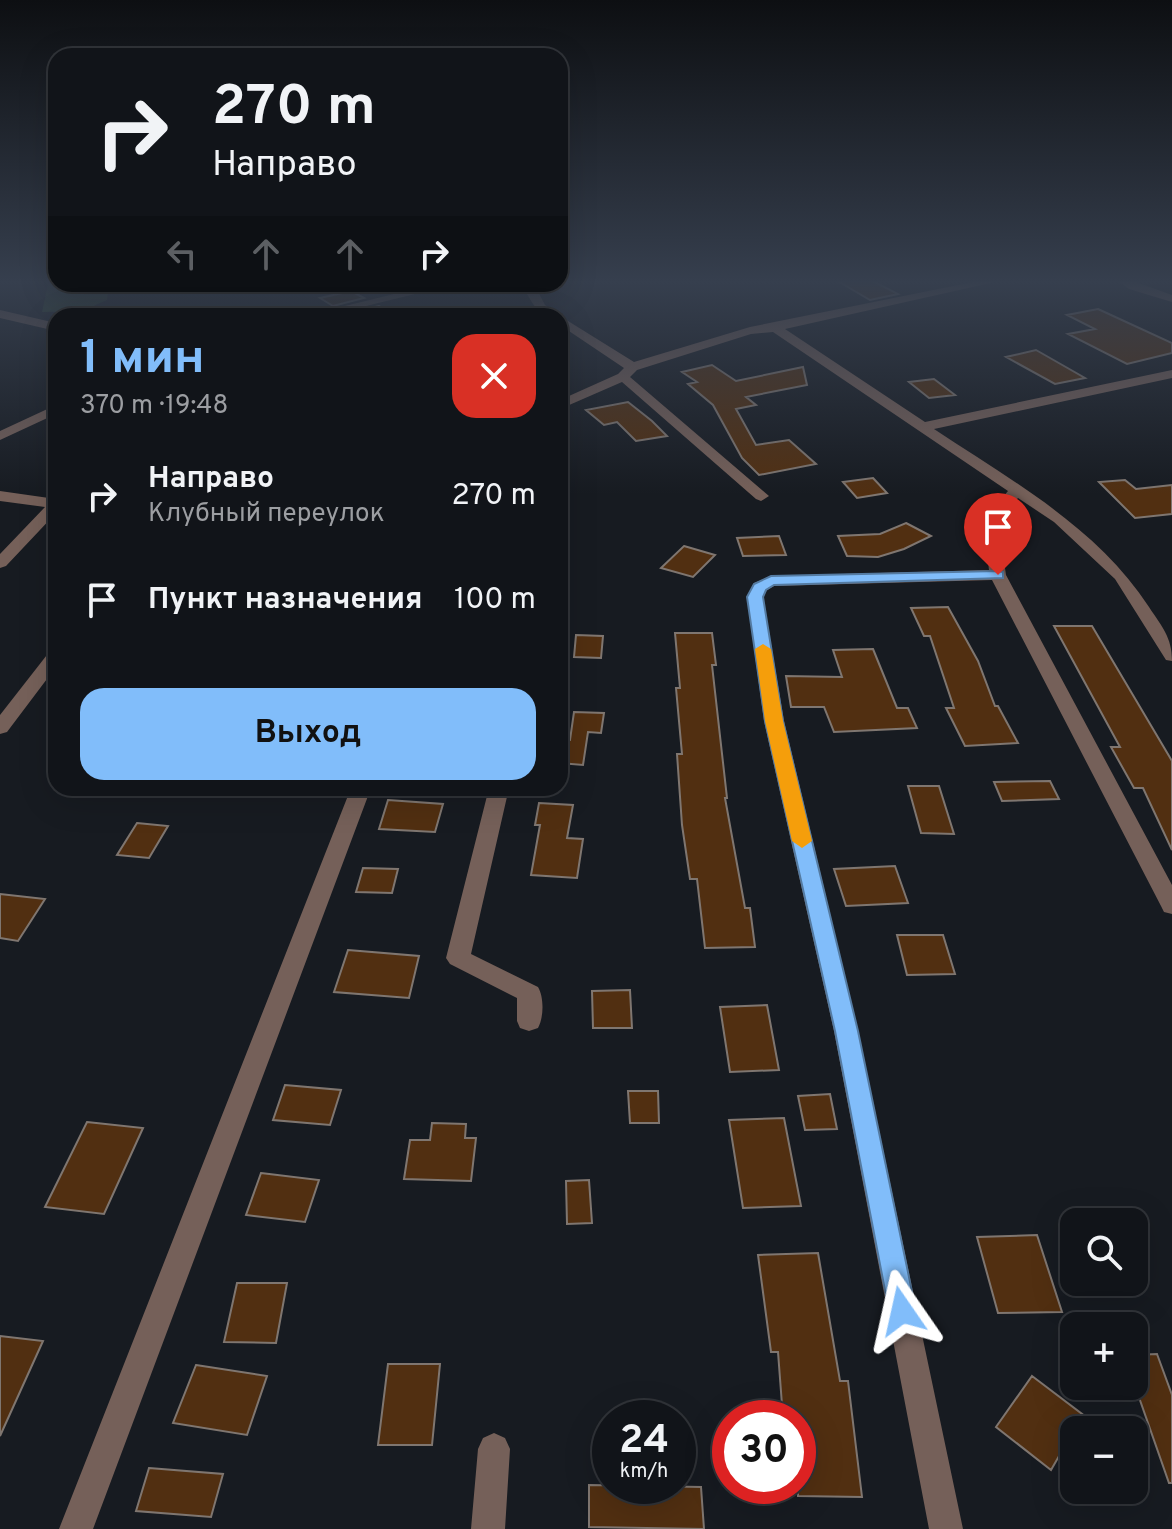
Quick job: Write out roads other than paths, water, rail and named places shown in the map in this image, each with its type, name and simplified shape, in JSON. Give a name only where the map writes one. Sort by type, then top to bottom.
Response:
[{"type":"street","points":[[601,351],[628,372],[761,496]]},
{"type":"street","points":[[568,401],[628,372],[689,351]]},
{"type":"street","points":[[810,351],[1059,519],[1121,576],[1172,656]]},
{"type":"street","points":[[923,427],[1172,374]]},
{"type":"street","points":[[0,436],[48,413]]},
{"type":"street","points":[[1016,491],[1002,505],[991,524],[998,575],[1172,906]]},
{"type":"street","points":[[0,496],[48,503]]},
{"type":"street","points":[[1,562],[48,512]]},
{"type":"street","points":[[946,1529],[846,1031],[774,721],[755,597],[760,587],[771,581],[998,575]]},
{"type":"street","points":[[0,728],[48,665]]},
{"type":"street","points":[[76,1529],[358,796]]},
{"type":"street","points":[[497,796],[458,958],[529,993],[529,1021]]},
{"type":"street","points":[[488,1529],[494,1449]]}]
